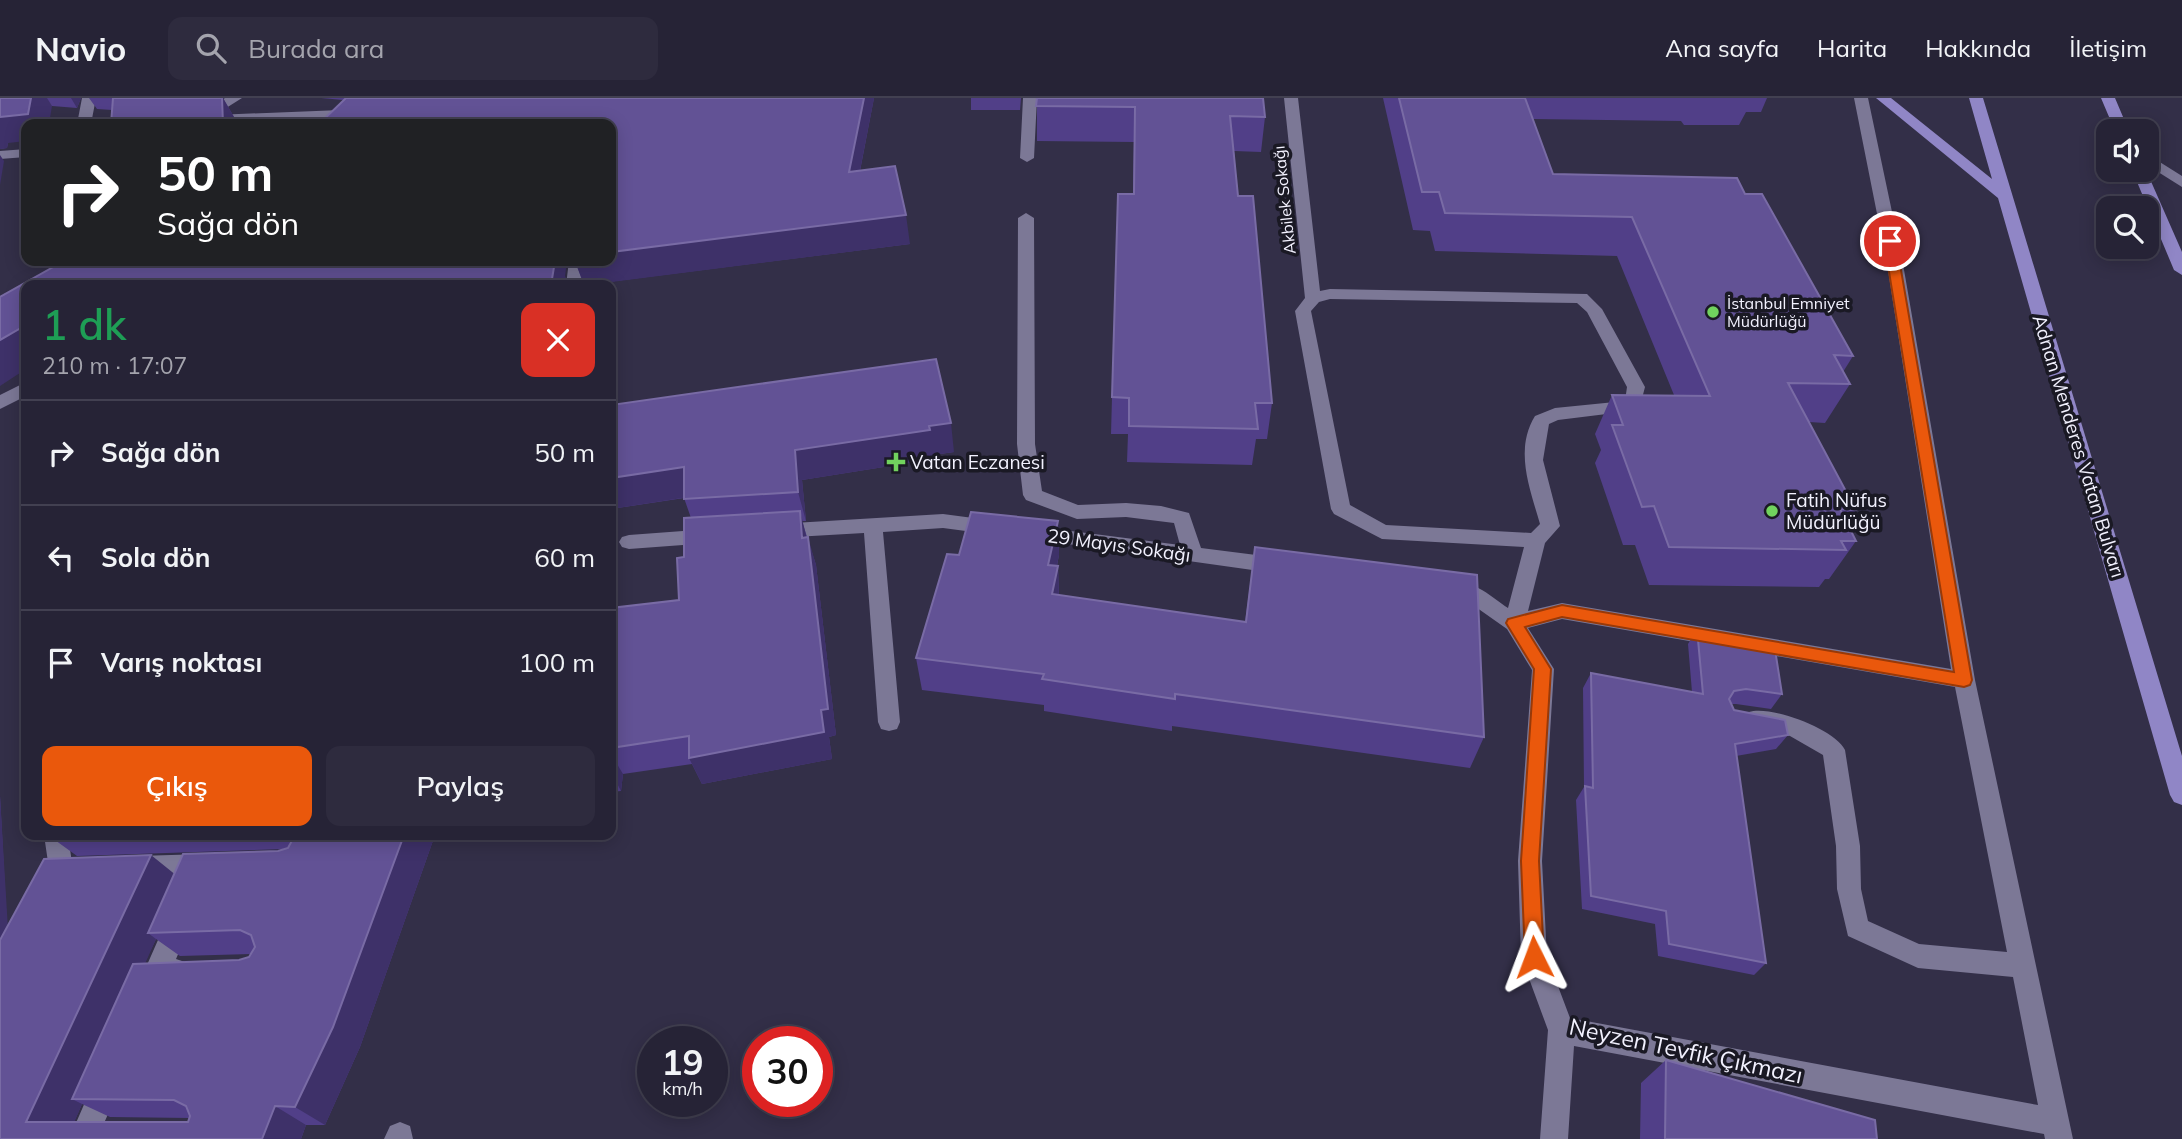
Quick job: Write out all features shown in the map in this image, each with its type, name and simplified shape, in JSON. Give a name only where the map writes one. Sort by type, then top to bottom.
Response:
[{"type":"main road","points":[[1883,98],[2004,196]]},
{"type":"main road","name":"Adnan Menderes Vatan Bulvarı","points":[[1976,98],[2182,794]]},
{"type":"main road","points":[[2108,98],[2117,119]]},
{"type":"main road","points":[[2144,182],[2181,265]]},
{"type":"street","points":[[85,119],[89,98]]},
{"type":"street","points":[[200,119],[235,98]]},
{"type":"street","points":[[1027,158],[1030,98]]},
{"type":"street","name":"Akbilek Sokağı","points":[[1291,98],[1313,298],[1303,311],[1340,509],[1382,532],[1536,540]]},
{"type":"street","points":[[1861,98],[1895,264],[1964,680],[2057,1130]]},
{"type":"street","points":[[222,119],[358,111],[387,119]]},
{"type":"street","points":[[0,155],[21,153]]},
{"type":"street","points":[[2159,167],[2182,183]]},
{"type":"street","points":[[1026,218],[1026,444],[1033,495],[1077,512],[1126,510],[1181,517],[1193,554]]},
{"type":"street","points":[[1313,298],[1330,294],[1581,298],[1594,309],[1636,387],[1633,405],[1555,414],[1541,419],[1535,433],[1532,459],[1550,526],[1536,540],[1514,623]]},
{"type":"street","points":[[0,403],[21,391]]},
{"type":"street","name":"29 Mayıs Sokağı","points":[[764,532],[943,521],[1303,569]]},
{"type":"street","points":[[873,526],[889,722]]},
{"type":"street","points":[[629,542],[723,535]]},
{"type":"street","points":[[1426,586],[1468,591],[1514,623],[1562,611],[1964,680]]},
{"type":"street","name":"Neyzen Tevfik Çıkmazı","points":[[1514,623],[1543,669],[1530,861],[1534,957],[1561,1030],[2057,1130]]},
{"type":"street","points":[[1732,715],[1796,727],[1815,734],[1834,750],[1848,846],[1849,889],[1857,928],[1918,956],[2024,966]]},
{"type":"street","points":[[44,904],[61,870],[57,840]]},
{"type":"street","points":[[113,868],[217,864],[190,896],[137,1018]]},
{"type":"street","points":[[61,870],[87,869]]},
{"type":"street","points":[[190,896],[157,972],[199,970]]},
{"type":"street","points":[[1554,1139],[1561,1030]]},
{"type":"street","points":[[93,1136],[115,1068]]},
{"type":"building","points":[[0,98],[31,98],[28,114],[0,117]]},
{"type":"building","points":[[113,98],[222,98],[223,119],[111,119]]},
{"type":"building","points":[[346,98],[864,98],[849,172],[895,166],[906,215],[616,251],[616,119],[324,119]]},
{"type":"building","points":[[1037,98],[1263,98],[1265,117],[1230,116],[1238,196],[1253,196],[1272,403],[1255,403],[1258,429],[1129,426],[1129,398],[1112,397],[1118,194],[1134,194],[1135,107],[1036,106]]},
{"type":"building","points":[[1399,98],[1525,98],[1553,174],[1737,178],[1745,194],[1762,194],[1853,356],[1834,355],[1850,384],[1788,383],[1856,510],[1840,509],[1856,541],[1841,541],[1846,550],[1669,547],[1654,506],[1642,507],[1612,425],[1623,425],[1612,395],[1710,396],[1632,217],[1445,213],[1439,192],[1422,192]]},
{"type":"building","points":[[55,266],[554,266],[552,280],[30,280]]},
{"type":"building","points":[[21,285],[21,328],[0,340],[0,297]]},
{"type":"building","points":[[936,359],[951,423],[929,426],[930,430],[795,450],[798,492],[684,499],[684,467],[616,477],[616,404]]},
{"type":"building","points":[[800,511],[802,538],[808,537],[828,709],[821,710],[824,732],[689,758],[689,736],[616,747],[616,607],[679,600],[677,558],[684,557],[684,518]]},
{"type":"building","points":[[971,512],[1058,521],[1048,565],[1058,566],[1052,594],[1246,622],[1255,547],[1477,575],[1484,737],[1175,694],[1175,699],[1042,679],[1044,674],[916,658],[947,554],[959,555]]},
{"type":"building","points":[[1697,629],[1774,643],[1782,694],[1746,689],[1734,691],[1729,699],[1734,710],[1785,720],[1788,735],[1735,744],[1766,963],[1669,944],[1666,911],[1591,896],[1585,786],[1593,788],[1591,673],[1703,694]]},
{"type":"building","points":[[292,840],[402,840],[333,1027],[295,1107],[275,1106],[262,1139],[0,1139],[0,940],[44,859],[151,855],[26,1122],[188,1122],[190,1116],[186,1106],[174,1100],[72,1099],[133,964],[239,960],[249,957],[255,947],[251,935],[240,930],[148,933],[183,854],[278,851],[288,848]]},
{"type":"building","points":[[1666,1060],[1875,1120],[1877,1139],[1665,1139]]},
{"type":"place","name":"İstanbul Emniyet Müdürlüğü","points":[[1713,312]]},
{"type":"place","name":"Vatan Eczanesi","points":[[896,462]]},
{"type":"place","name":"Fatih Nüfus Müdürlüğü","points":[[1772,511]]},
{"type":"route","points":[[1534,957],[1530,861],[1543,669],[1514,623],[1562,611],[1964,680],[1890,241]]}]
